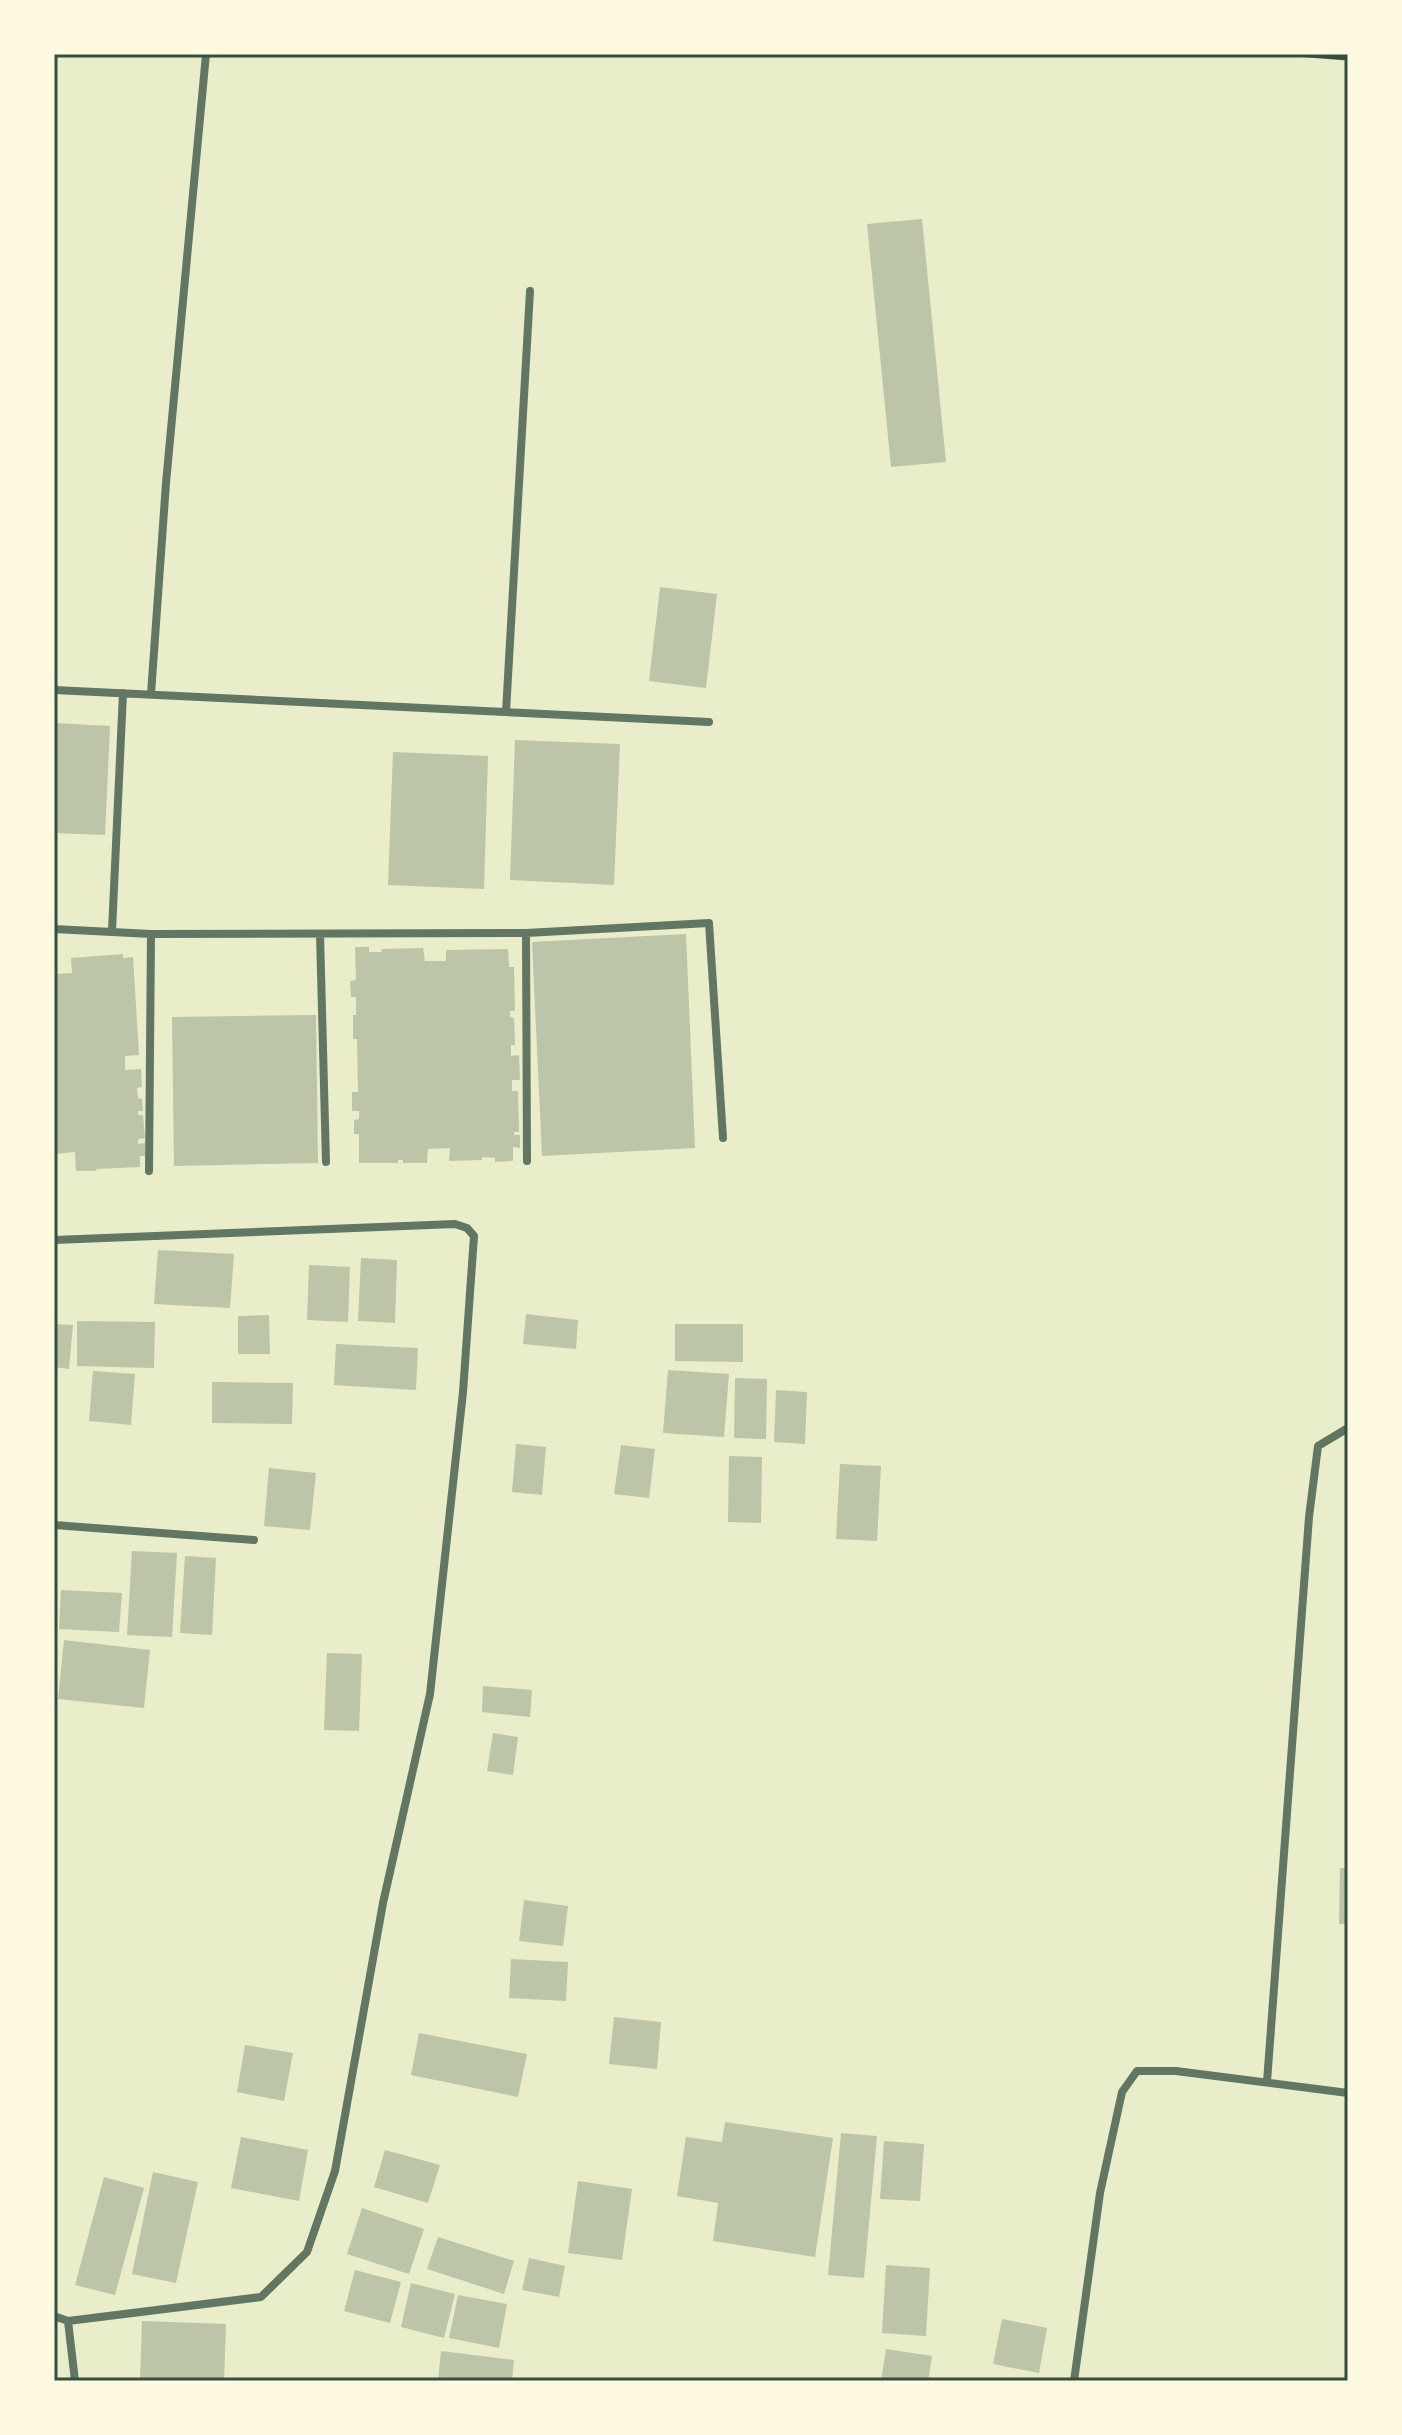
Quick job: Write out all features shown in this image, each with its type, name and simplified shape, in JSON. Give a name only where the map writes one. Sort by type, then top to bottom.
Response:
[{"type":"street","points":[[151,694],[166,483],[206,54]]},
{"type":"street","points":[[506,712],[530,291]]},
{"type":"street","points":[[54,690],[709,722]]},
{"type":"street","points":[[112,931],[123,693]]},
{"type":"street","points":[[54,929],[151,934],[526,933],[709,923],[723,1138]]},
{"type":"street","points":[[526,933],[527,1161]]},
{"type":"street","points":[[149,1171],[151,934]]},
{"type":"street","points":[[320,934],[326,1162]]},
{"type":"street","points":[[54,1240],[455,1224],[467,1228],[474,1236],[463,1392],[430,1694],[383,1903],[335,2171],[307,2252],[261,2297],[68,2321],[54,2316]]},
{"type":"street","points":[[1267,2082],[1309,1517],[1318,1446],[1348,1428]]},
{"type":"street","points":[[54,1525],[254,1540]]},
{"type":"street","points":[[1074,2381],[1100,2193],[1122,2092],[1137,2071],[1176,2071],[1348,2093]]},
{"type":"street","points":[[68,2321],[75,2381]]},
{"type":"path","points":[[1296,54],[1348,58]]},
{"type":"building","points":[[922,219],[946,462],[891,467],[867,224]]},
{"type":"building","points":[[660,587],[717,594],[706,688],[649,681]]},
{"type":"building","points":[[54,723],[110,726],[105,835],[54,833]]},
{"type":"building","points":[[515,740],[620,744],[614,885],[510,880]]},
{"type":"building","points":[[393,752],[488,756],[484,889],[388,885]]},
{"type":"building","points":[[686,934],[695,1148],[542,1156],[532,942]]},
{"type":"building","points":[[355,947],[369,947],[369,952],[423,948],[425,961],[446,961],[446,950],[508,949],[509,967],[514,967],[515,1011],[510,1011],[510,1017],[514,1018],[515,1045],[511,1045],[511,1056],[519,1055],[520,1080],[512,1080],[512,1091],[518,1091],[519,1132],[514,1132],[514,1135],[520,1135],[520,1148],[513,1147],[513,1161],[495,1162],[495,1158],[482,1157],[482,1160],[449,1161],[450,1148],[428,1149],[427,1163],[403,1163],[403,1160],[398,1160],[398,1163],[359,1163],[359,1134],[354,1134],[354,1120],[359,1119],[359,1111],[352,1111],[352,1092],[358,1092],[357,1039],[353,1039],[356,997],[351,997],[350,981],[356,980]]},
{"type":"building","points":[[123,954],[123,958],[133,957],[139,1055],[125,1056],[125,1070],[141,1069],[142,1087],[137,1088],[143,1111],[138,1111],[138,1115],[143,1115],[145,1138],[138,1139],[138,1144],[145,1143],[145,1156],[140,1156],[140,1167],[76,1171],[75,1152],[54,1154],[54,974],[72,973],[71,958]]},
{"type":"building","points":[[316,1015],[318,1163],[174,1166],[172,1017]]},
{"type":"building","points":[[158,1250],[234,1254],[230,1308],[154,1304]]},
{"type":"building","points":[[361,1258],[397,1260],[395,1323],[358,1321]]},
{"type":"building","points":[[309,1265],[350,1267],[348,1322],[307,1320]]},
{"type":"building","points":[[526,1314],[578,1320],[576,1349],[523,1344]]},
{"type":"building","points":[[269,1315],[270,1354],[238,1354],[238,1316]]},
{"type":"building","points":[[77,1321],[155,1322],[154,1368],[77,1366]]},
{"type":"building","points":[[54,1324],[73,1325],[69,1369],[54,1367]]},
{"type":"building","points":[[675,1324],[743,1324],[743,1362],[675,1361]]},
{"type":"building","points":[[336,1344],[418,1348],[416,1390],[334,1385]]},
{"type":"building","points":[[668,1370],[729,1374],[724,1437],[663,1433]]},
{"type":"building","points":[[93,1371],[135,1374],[131,1425],[89,1421]]},
{"type":"building","points":[[735,1378],[767,1379],[766,1439],[734,1438]]},
{"type":"building","points":[[212,1382],[293,1383],[292,1424],[212,1423]]},
{"type":"building","points":[[776,1390],[807,1392],[805,1444],[774,1442]]},
{"type":"building","points":[[516,1444],[546,1447],[542,1495],[512,1492]]},
{"type":"building","points":[[621,1445],[655,1449],[649,1498],[614,1494]]},
{"type":"building","points":[[729,1456],[762,1457],[761,1523],[728,1522]]},
{"type":"building","points":[[840,1464],[881,1466],[877,1541],[836,1539]]},
{"type":"building","points":[[269,1468],[316,1473],[310,1530],[264,1526]]},
{"type":"building","points":[[132,1551],[177,1553],[172,1637],[127,1635]]},
{"type":"building","points":[[185,1556],[216,1558],[212,1635],[180,1633]]},
{"type":"building","points":[[61,1590],[122,1593],[119,1632],[59,1629]]},
{"type":"building","points":[[64,1640],[150,1650],[144,1708],[58,1699]]},
{"type":"building","points":[[327,1653],[362,1654],[359,1731],[324,1730]]},
{"type":"building","points":[[483,1686],[532,1690],[530,1717],[482,1712]]},
{"type":"building","points":[[493,1733],[518,1737],[513,1775],[487,1771]]},
{"type":"building","points":[[1340,1868],[1348,1868],[1348,1924],[1339,1924]]},
{"type":"building","points":[[524,1900],[568,1906],[563,1946],[519,1941]]},
{"type":"building","points":[[511,1959],[568,1962],[566,2001],[509,1998]]},
{"type":"building","points":[[614,2017],[661,2022],[657,2069],[609,2064]]},
{"type":"building","points":[[419,2033],[527,2054],[518,2097],[411,2075]]},
{"type":"building","points":[[245,2045],[293,2053],[284,2101],[237,2092]]},
{"type":"building","points":[[725,2122],[833,2138],[815,2257],[713,2241],[718,2203],[677,2196],[686,2137],[722,2142]]},
{"type":"building","points":[[841,2133],[877,2136],[864,2278],[828,2275]]},
{"type":"building","points":[[241,2137],[308,2150],[299,2201],[231,2188]]},
{"type":"building","points":[[884,2141],[924,2144],[920,2201],[880,2199]]},
{"type":"building","points":[[385,2150],[440,2165],[428,2203],[374,2187]]},
{"type":"building","points":[[153,2172],[198,2182],[176,2283],[132,2274]]},
{"type":"building","points":[[104,2177],[144,2188],[115,2295],[75,2285]]},
{"type":"building","points":[[578,2181],[632,2189],[622,2260],[568,2253]]},
{"type":"building","points":[[362,2208],[424,2229],[409,2274],[347,2254]]},
{"type":"building","points":[[438,2237],[514,2261],[504,2294],[427,2269]]},
{"type":"building","points":[[529,2258],[565,2266],[559,2297],[522,2290]]},
{"type":"building","points":[[886,2265],[930,2268],[926,2336],[882,2333]]},
{"type":"building","points":[[355,2270],[401,2282],[390,2323],[344,2311]]},
{"type":"building","points":[[411,2283],[455,2294],[444,2338],[401,2327]]},
{"type":"building","points":[[458,2295],[507,2304],[499,2348],[449,2338]]},
{"type":"building","points":[[1002,2319],[1047,2328],[1039,2373],[993,2364]]},
{"type":"building","points":[[142,2321],[226,2324],[224,2381],[140,2381]]},
{"type":"building","points":[[886,2349],[932,2356],[928,2381],[881,2381]]},
{"type":"building","points":[[441,2351],[514,2360],[512,2381],[438,2381]]}]
